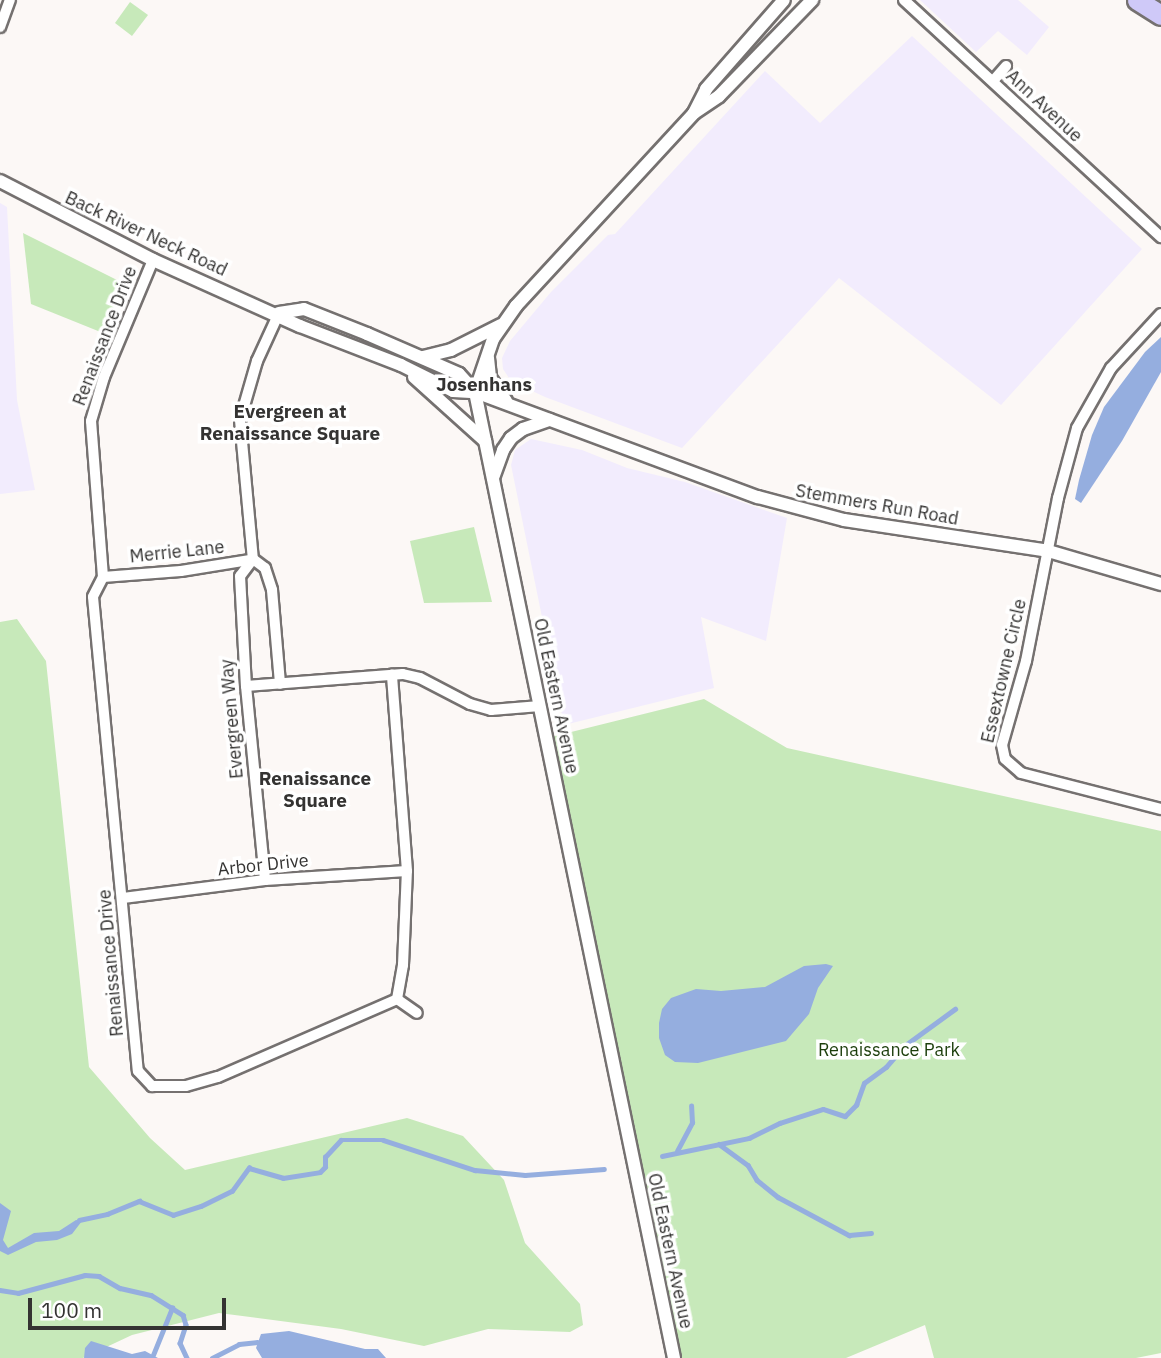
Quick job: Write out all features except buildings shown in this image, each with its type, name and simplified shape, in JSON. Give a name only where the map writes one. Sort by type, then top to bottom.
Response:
[{"type":"highway","points":[[1137,0],[1161,15]]},
{"type":"street","points":[[0,27],[10,0]]},
{"type":"street","name":"Old Eastern Avenue","points":[[694,113],[706,89],[783,0]]},
{"type":"street","name":"Old Eastern Avenue","points":[[674,1358],[475,392],[488,348],[502,325],[694,113],[719,96],[812,0]]},
{"type":"street","name":"Ann Avenue","points":[[904,0],[1161,237]]},
{"type":"street","points":[[993,81],[1006,66]]},
{"type":"street","name":"Back River Neck Road","points":[[0,181],[153,260],[279,313],[300,326],[401,365],[453,391],[475,392]]},
{"type":"street","name":"Renaissance Drive","points":[[153,260],[93,409],[91,422],[103,577],[93,597],[138,1071],[152,1086],[186,1086],[218,1077],[397,999]]},
{"type":"street","name":"Back River Neck Road","points":[[279,313],[304,309],[459,374],[475,392]]},
{"type":"street","name":"Evergreen Way","points":[[265,880],[246,686],[240,576],[253,559],[240,420],[257,361],[279,313]]},
{"type":"street","points":[[1048,551],[1069,456],[1085,411],[1111,368],[1161,314]]},
{"type":"street","points":[[423,357],[451,351],[502,325]]},
{"type":"street","points":[[488,348],[490,378],[508,404]]},
{"type":"street","points":[[401,365],[485,441]]},
{"type":"street","name":"Stemmers Run Road","points":[[475,392],[783,506],[844,520],[1048,551],[1161,584]]},
{"type":"street","points":[[493,478],[503,450],[511,438],[523,429],[551,420]]},
{"type":"street","name":"Essextowne Circle","points":[[1048,551],[1026,662],[1002,745],[1004,759],[1021,773],[1161,809]]},
{"type":"street","name":"Evergreen Way","points":[[253,559],[265,568],[272,590],[280,684]]},
{"type":"street","name":"Merrie Lane","points":[[103,577],[181,571],[253,559]]},
{"type":"street","points":[[246,686],[392,675],[420,678],[470,704],[491,710],[540,706]]},
{"type":"street","points":[[392,675],[407,871],[403,965],[397,999],[417,1013]]},
{"type":"street","name":"Arbor Drive","points":[[123,898],[265,880],[407,871]]},
{"type":"shaded area","points":[[920,0],[1018,0],[1049,27],[1027,55],[998,31],[976,52]]},
{"type":"shaded area","points":[[912,36],[1142,249],[1001,405],[839,278],[682,448],[545,397],[511,381],[503,369],[502,358],[510,341],[551,292],[608,235],[615,234],[765,71],[820,123]]},
{"type":"shaded area","points":[[0,203],[7,207],[17,400],[35,490],[0,494]]},
{"type":"shaded area","points":[[531,439],[582,450],[627,468],[685,482],[787,518],[766,641],[701,617],[714,688],[564,725],[511,465],[515,450]]},
{"type":"green space","points":[[130,2],[148,15],[132,36],[115,23]]},
{"type":"green space","points":[[23,233],[125,284],[103,333],[31,304]]},
{"type":"green space","points":[[474,527],[492,602],[424,603],[410,541]]},
{"type":"green space","points":[[17,619],[46,661],[89,1067],[150,1138],[185,1170],[407,1118],[463,1136],[504,1180],[525,1243],[580,1304],[583,1325],[570,1332],[488,1329],[424,1346],[341,1329],[219,1313],[132,1335],[83,1358],[0,1358],[0,622]]},
{"type":"green space","name":"Renaissance Park","points":[[704,699],[787,748],[1161,831],[1161,1353],[1136,1358],[934,1358],[925,1325],[846,1358],[674,1358],[547,738]]},
{"type":"water","points":[[1161,337],[1161,372],[1122,441],[1081,503],[1075,499],[1079,480],[1092,435],[1104,407],[1145,352]]},
{"type":"water","points":[[804,966],[833,966],[818,988],[809,1014],[786,1041],[698,1063],[675,1062],[665,1055],[659,1038],[659,1023],[662,1009],[671,998],[696,989],[721,991],[765,987]]},
{"type":"water","points":[[0,1203],[11,1211],[3,1240],[8,1248],[34,1233],[59,1231],[76,1220],[82,1221],[72,1234],[57,1240],[36,1242],[8,1255],[0,1251]]},
{"type":"water","points":[[289,1331],[365,1349],[378,1349],[386,1358],[262,1358],[256,1348],[261,1334]]},
{"type":"water","points":[[91,1341],[132,1354],[145,1351],[158,1358],[84,1358],[85,1348]]},
{"type":"waterway","points":[[662,1156],[749,1138],[780,1123],[823,1109],[845,1116],[856,1105],[864,1083],[886,1067],[904,1046],[955,1009]]},
{"type":"waterway","points":[[677,1151],[692,1123],[691,1106]]},
{"type":"waterway","points":[[79,1220],[107,1214],[139,1201],[173,1215],[201,1206],[232,1191],[249,1168],[283,1178],[320,1172],[325,1167],[325,1157],[341,1140],[383,1140],[475,1170],[525,1175],[604,1169]]},
{"type":"waterway","points":[[719,1144],[748,1165],[757,1180],[778,1197],[849,1235],[871,1233]]},
{"type":"waterway","points":[[0,1290],[18,1293],[85,1275],[99,1276],[120,1288],[151,1295],[183,1315],[186,1325],[180,1343],[187,1358]]},
{"type":"waterway","points":[[153,1355],[172,1308]]},
{"type":"waterway","points":[[212,1358],[239,1344],[257,1342]]},
{"type":"district","name":"Josenhans","points":[[484,385]]},
{"type":"district","name":"Evergreen at Renaissance Square","points":[[290,423]]},
{"type":"district","name":"Renaissance Square","points":[[315,790]]}]
